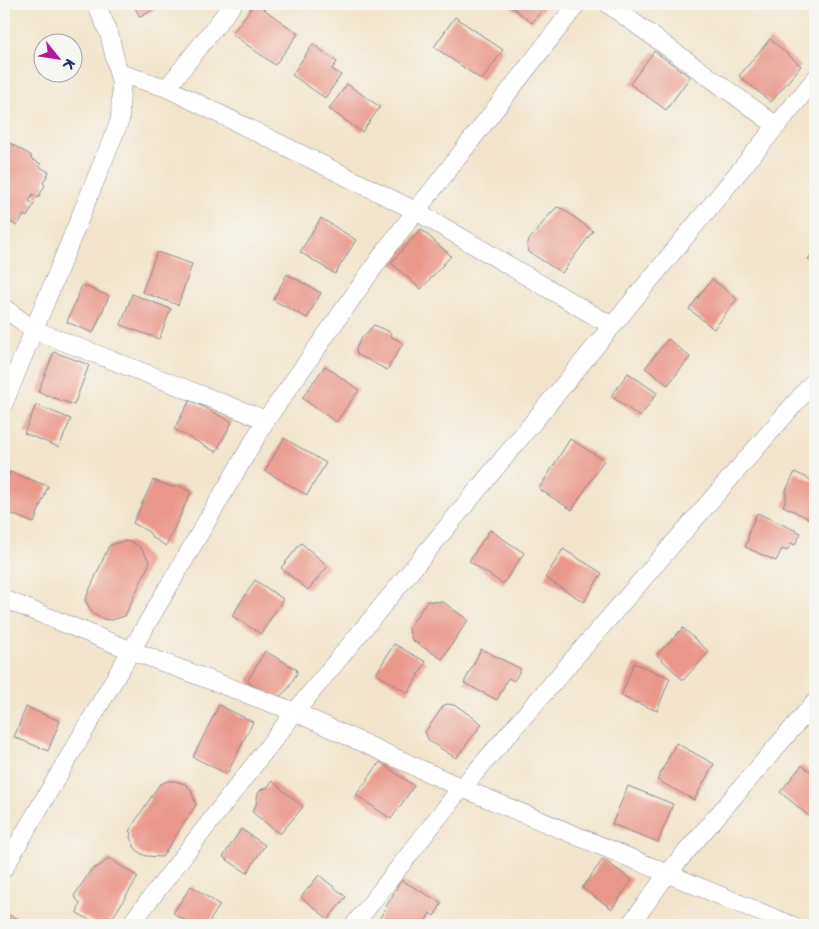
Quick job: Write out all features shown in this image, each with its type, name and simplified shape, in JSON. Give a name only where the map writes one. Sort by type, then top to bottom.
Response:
[{"type":"street","points":[[4,403],[120,120],[121,84],[119,73],[109,33],[96,4]]},
{"type":"street","points":[[167,88],[233,4]]},
{"type":"street","points":[[4,868],[266,420],[388,247],[577,4]]},
{"type":"street","points":[[608,4],[777,126]]},
{"type":"street","points":[[119,73],[167,88],[416,211],[612,326]]},
{"type":"street","points":[[130,925],[295,712],[815,78]]},
{"type":"street","points":[[4,308],[34,330],[266,420]]},
{"type":"street","points":[[354,925],[462,788],[815,380]]},
{"type":"street","points":[[4,599],[130,650],[295,712],[462,788],[791,925]]},
{"type":"street","points":[[630,925],[668,874],[815,702]]},
{"type":"building","points":[[133,4],[164,4],[140,17]]},
{"type":"building","points":[[254,4],[257,4],[298,34],[275,65],[232,34]]},
{"type":"building","points":[[508,4],[547,4],[532,23]]},
{"type":"building","points":[[455,17],[503,50],[482,80],[434,47]]},
{"type":"building","points":[[770,39],[801,66],[771,102],[739,76]]},
{"type":"building","points":[[313,44],[337,62],[332,69],[341,75],[325,98],[292,75]]},
{"type":"building","points":[[654,51],[690,77],[666,110],[630,84]]},
{"type":"building","points":[[347,84],[380,107],[362,132],[329,109]]},
{"type":"building","points":[[8,142],[32,156],[30,158],[41,164],[40,167],[49,172],[38,198],[33,194],[29,201],[34,204],[27,217],[24,215],[17,226],[10,222],[8,225],[4,222],[4,151]]},
{"type":"building","points":[[557,207],[563,209],[593,231],[562,273],[529,252],[527,245],[529,240]]},
{"type":"building","points":[[321,218],[356,240],[335,274],[300,252]]},
{"type":"building","points":[[421,229],[451,256],[421,289],[391,263]]},
{"type":"building","points":[[815,249],[815,264],[808,259]]},
{"type":"building","points":[[157,252],[192,264],[178,305],[142,292]]},
{"type":"building","points":[[287,274],[321,293],[307,318],[273,300]]},
{"type":"building","points":[[712,279],[737,299],[714,329],[689,309]]},
{"type":"building","points":[[82,285],[109,296],[93,333],[67,322]]},
{"type":"building","points":[[132,294],[171,309],[159,339],[121,325]]},
{"type":"building","points":[[374,325],[390,332],[392,337],[403,343],[387,370],[357,354],[356,349],[360,340]]},
{"type":"building","points":[[668,339],[690,357],[668,385],[645,368]]},
{"type":"building","points":[[54,352],[89,365],[74,405],[38,392]]},
{"type":"building","points":[[325,366],[359,390],[336,422],[302,398]]},
{"type":"building","points":[[628,373],[657,393],[640,417],[611,396]]},
{"type":"building","points":[[190,400],[232,422],[216,452],[174,429]]},
{"type":"building","points":[[36,405],[71,419],[59,447],[24,433]]},
{"type":"building","points":[[284,438],[326,463],[307,495],[265,471]]},
{"type":"building","points":[[570,439],[604,460],[572,510],[539,489]]},
{"type":"building","points":[[10,472],[48,486],[34,523],[4,511],[4,488]]},
{"type":"building","points":[[795,472],[815,482],[814,521],[783,506],[786,499],[786,490]]},
{"type":"building","points":[[153,480],[172,487],[180,486],[191,492],[166,546],[152,537],[149,532],[133,523]]},
{"type":"building","points":[[757,513],[801,533],[795,545],[791,543],[787,551],[782,549],[776,561],[745,547],[749,531]]},
{"type":"building","points":[[490,530],[524,553],[503,584],[469,561]]},
{"type":"building","points":[[123,541],[132,542],[141,548],[150,562],[125,616],[112,620],[103,619],[93,614],[85,600],[109,546]]},
{"type":"building","points":[[301,543],[328,566],[308,590],[281,568]]},
{"type":"building","points":[[563,549],[602,573],[584,602],[545,578]]},
{"type":"building","points":[[255,580],[283,599],[261,634],[232,616]]},
{"type":"building","points":[[427,601],[443,602],[468,620],[442,659],[412,640],[410,634],[409,628]]},
{"type":"building","points":[[683,628],[709,652],[683,680],[657,655]]},
{"type":"building","points":[[394,644],[426,662],[408,693],[376,674]]},
{"type":"building","points":[[481,649],[521,669],[514,681],[508,678],[497,700],[464,683]]},
{"type":"building","points":[[265,651],[296,669],[297,673],[288,689],[280,696],[274,697],[250,684],[248,680]]},
{"type":"building","points":[[634,663],[670,678],[657,711],[621,696]]},
{"type":"building","points":[[219,705],[253,722],[227,774],[193,757]]},
{"type":"building","points":[[444,705],[457,706],[482,724],[456,758],[429,741],[425,732]]},
{"type":"building","points":[[26,707],[60,721],[48,751],[14,737]]},
{"type":"building","points":[[676,743],[714,764],[694,800],[657,780]]},
{"type":"building","points":[[380,762],[414,786],[391,819],[356,795]]},
{"type":"building","points":[[802,765],[815,775],[815,810],[810,817],[780,792]]},
{"type":"building","points":[[167,781],[185,784],[191,790],[196,805],[162,857],[146,856],[135,848],[129,831],[159,785]]},
{"type":"building","points":[[272,781],[303,807],[280,834],[252,812],[256,805],[258,793],[262,789],[267,788]]},
{"type":"building","points":[[628,786],[673,804],[658,842],[612,824]]},
{"type":"building","points":[[241,829],[265,845],[247,873],[223,857]]},
{"type":"building","points":[[109,858],[138,877],[108,925],[99,925],[77,913],[80,903],[74,896],[91,870]]},
{"type":"building","points":[[603,859],[632,880],[612,909],[582,888]]},
{"type":"building","points":[[319,875],[346,897],[328,919],[301,897]]},
{"type":"building","points":[[401,880],[442,903],[434,916],[430,913],[423,925],[376,925]]},
{"type":"building","points":[[191,886],[220,905],[207,925],[192,925],[173,913]]},
{"type":"building","points":[[4,913],[21,920],[18,925],[4,925]]}]
